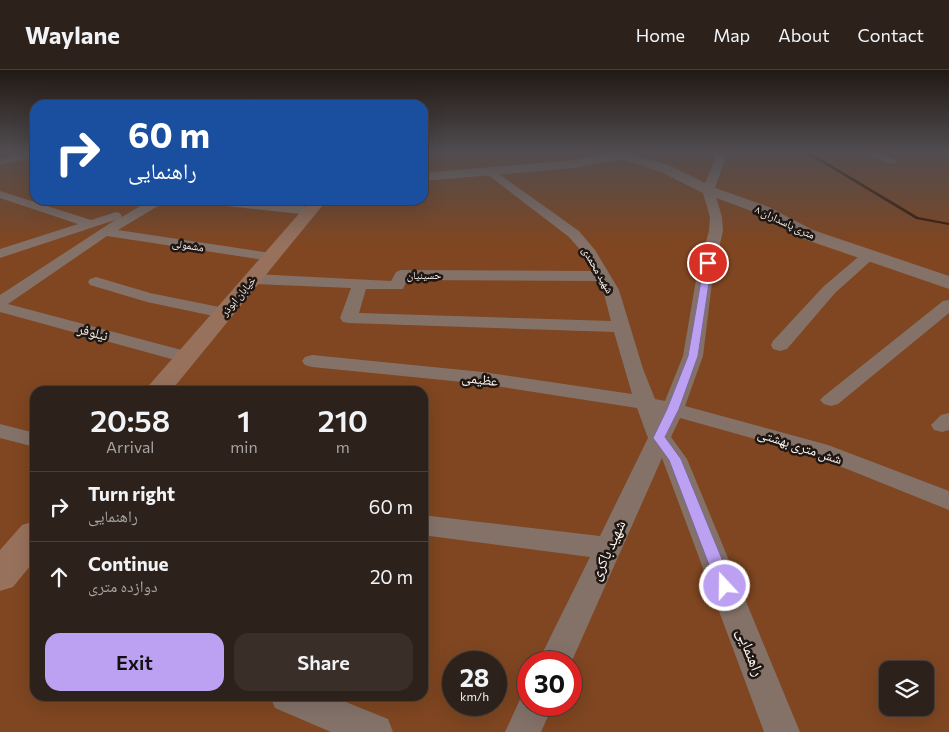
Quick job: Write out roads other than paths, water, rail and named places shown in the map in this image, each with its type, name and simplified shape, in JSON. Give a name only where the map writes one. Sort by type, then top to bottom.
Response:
[{"type":"main road","name":"خیابان ابوذر","points":[[161,386],[315,206]]},
{"type":"main road","points":[[0,576],[30,541]]},
{"type":"street","name":"شهید محمدی","points":[[503,182],[574,234],[590,253],[604,276],[614,298],[633,369],[660,406]]},
{"type":"street","name":"۸ متری پاسداران","points":[[692,182],[708,190],[763,210],[807,234],[949,283]]},
{"type":"street","points":[[659,438],[660,406],[693,356],[705,274],[716,231],[716,217],[708,190],[711,182]]},
{"type":"street","points":[[0,194],[30,204]]},
{"type":"street","points":[[33,205],[90,224]]},
{"type":"street","points":[[0,254],[150,205]]},
{"type":"street","points":[[0,302],[105,232],[154,205]]},
{"type":"street","points":[[297,205],[315,206]]},
{"type":"street","name":"مشمولی","points":[[105,232],[271,257]]},
{"type":"street","points":[[780,345],[829,290],[869,255]]},
{"type":"street","name":"حسینیان","points":[[252,280],[397,286],[401,275],[604,276]]},
{"type":"street","points":[[96,282],[147,297],[223,313]]},
{"type":"street","points":[[360,284],[349,318],[622,327]]},
{"type":"street","points":[[831,400],[949,304]]},
{"type":"street","name":"نیلوفر","points":[[0,307],[186,357]]},
{"type":"street","name":"عظیمی","points":[[312,361],[483,378],[660,406]]},
{"type":"street","name":"شش متری بهشتی","points":[[660,406],[820,450],[949,501]]},
{"type":"street","points":[[0,431],[30,439]]},
{"type":"street","name":"شهید باکری","points":[[560,651],[659,438]]},
{"type":"street","name":"راهنمایی","points":[[659,438],[675,459],[782,732]]},
{"type":"street","points":[[428,526],[608,548]]},
{"type":"street","points":[[299,701],[375,732]]},
{"type":"street","points":[[523,732],[530,716]]},
{"type":"waterway","points":[[857,182],[917,218],[949,224]]}]
